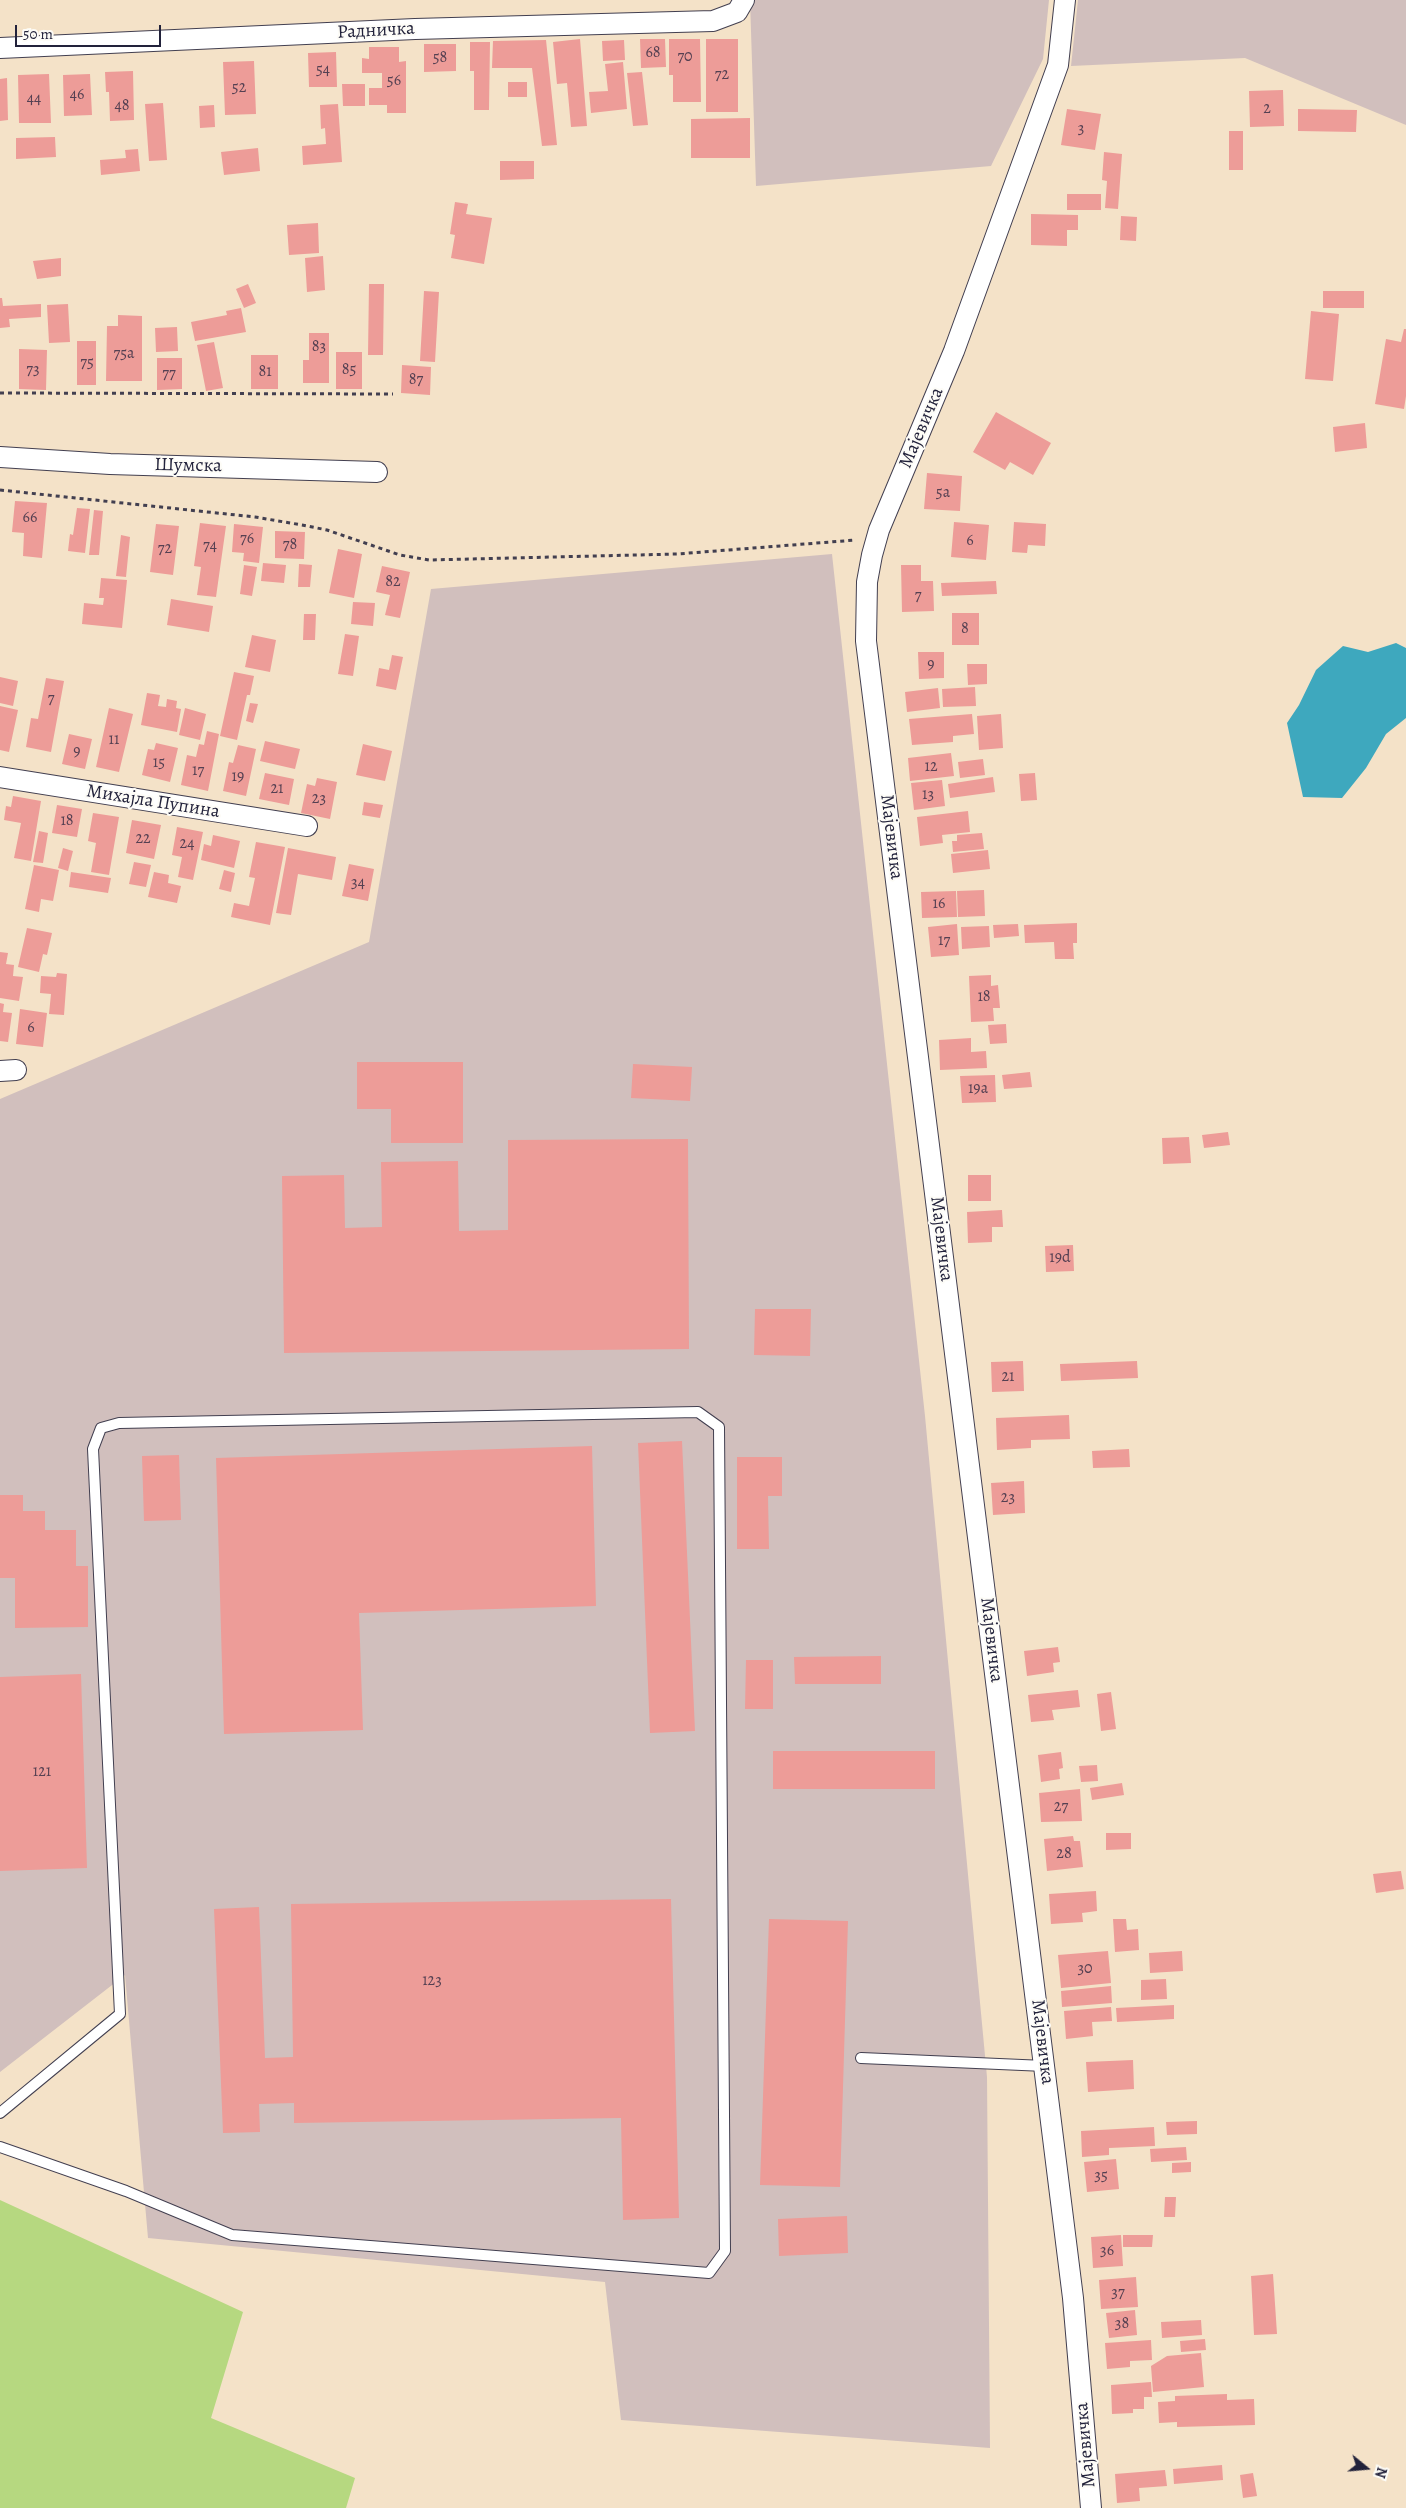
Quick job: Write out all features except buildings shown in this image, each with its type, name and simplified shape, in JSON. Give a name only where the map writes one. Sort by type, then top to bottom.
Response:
[{"type":"street","name":"Радничка","points":[[0,48],[415,30],[713,21],[737,12],[744,0]]},
{"type":"street","name":"Мајевичка","points":[[1065,0],[1058,65],[954,351],[876,538],[868,582],[866,641],[1073,2298],[1091,2508]]},
{"type":"street","name":"Шумска","points":[[0,457],[110,464],[377,472]]},
{"type":"street","name":"Михајла Пупина","points":[[0,778],[307,826]]},
{"type":"lane","points":[[0,2113],[120,2014],[93,1449],[101,1428],[119,1422],[698,1412],[719,1427],[725,2251],[709,2273],[232,2235],[126,2191],[0,2147]]},
{"type":"lane","points":[[861,2058],[1044,2066]]},
{"type":"path","points":[[0,393],[393,394]]},
{"type":"path","points":[[0,490],[255,517],[327,530],[400,555],[429,560],[677,554],[876,538]]},
{"type":"shaded area","points":[[750,0],[1049,0],[1043,59],[991,166],[756,186]]},
{"type":"shaded area","points":[[1078,0],[1406,0],[1406,125],[1245,58],[1071,66]]},
{"type":"shaded area","points":[[832,554],[925,1416],[987,2077],[990,2448],[621,2420],[605,2282],[148,2238],[125,1975],[0,2072],[0,1099],[369,942],[431,589]]},
{"type":"green space","points":[[0,2200],[243,2312],[211,2418],[355,2478],[346,2508],[0,2508]]},
{"type":"water","points":[[1396,643],[1406,648],[1406,718],[1386,734],[1366,768],[1342,798],[1303,797],[1287,723],[1299,705],[1316,670],[1343,646],[1368,652]]}]
